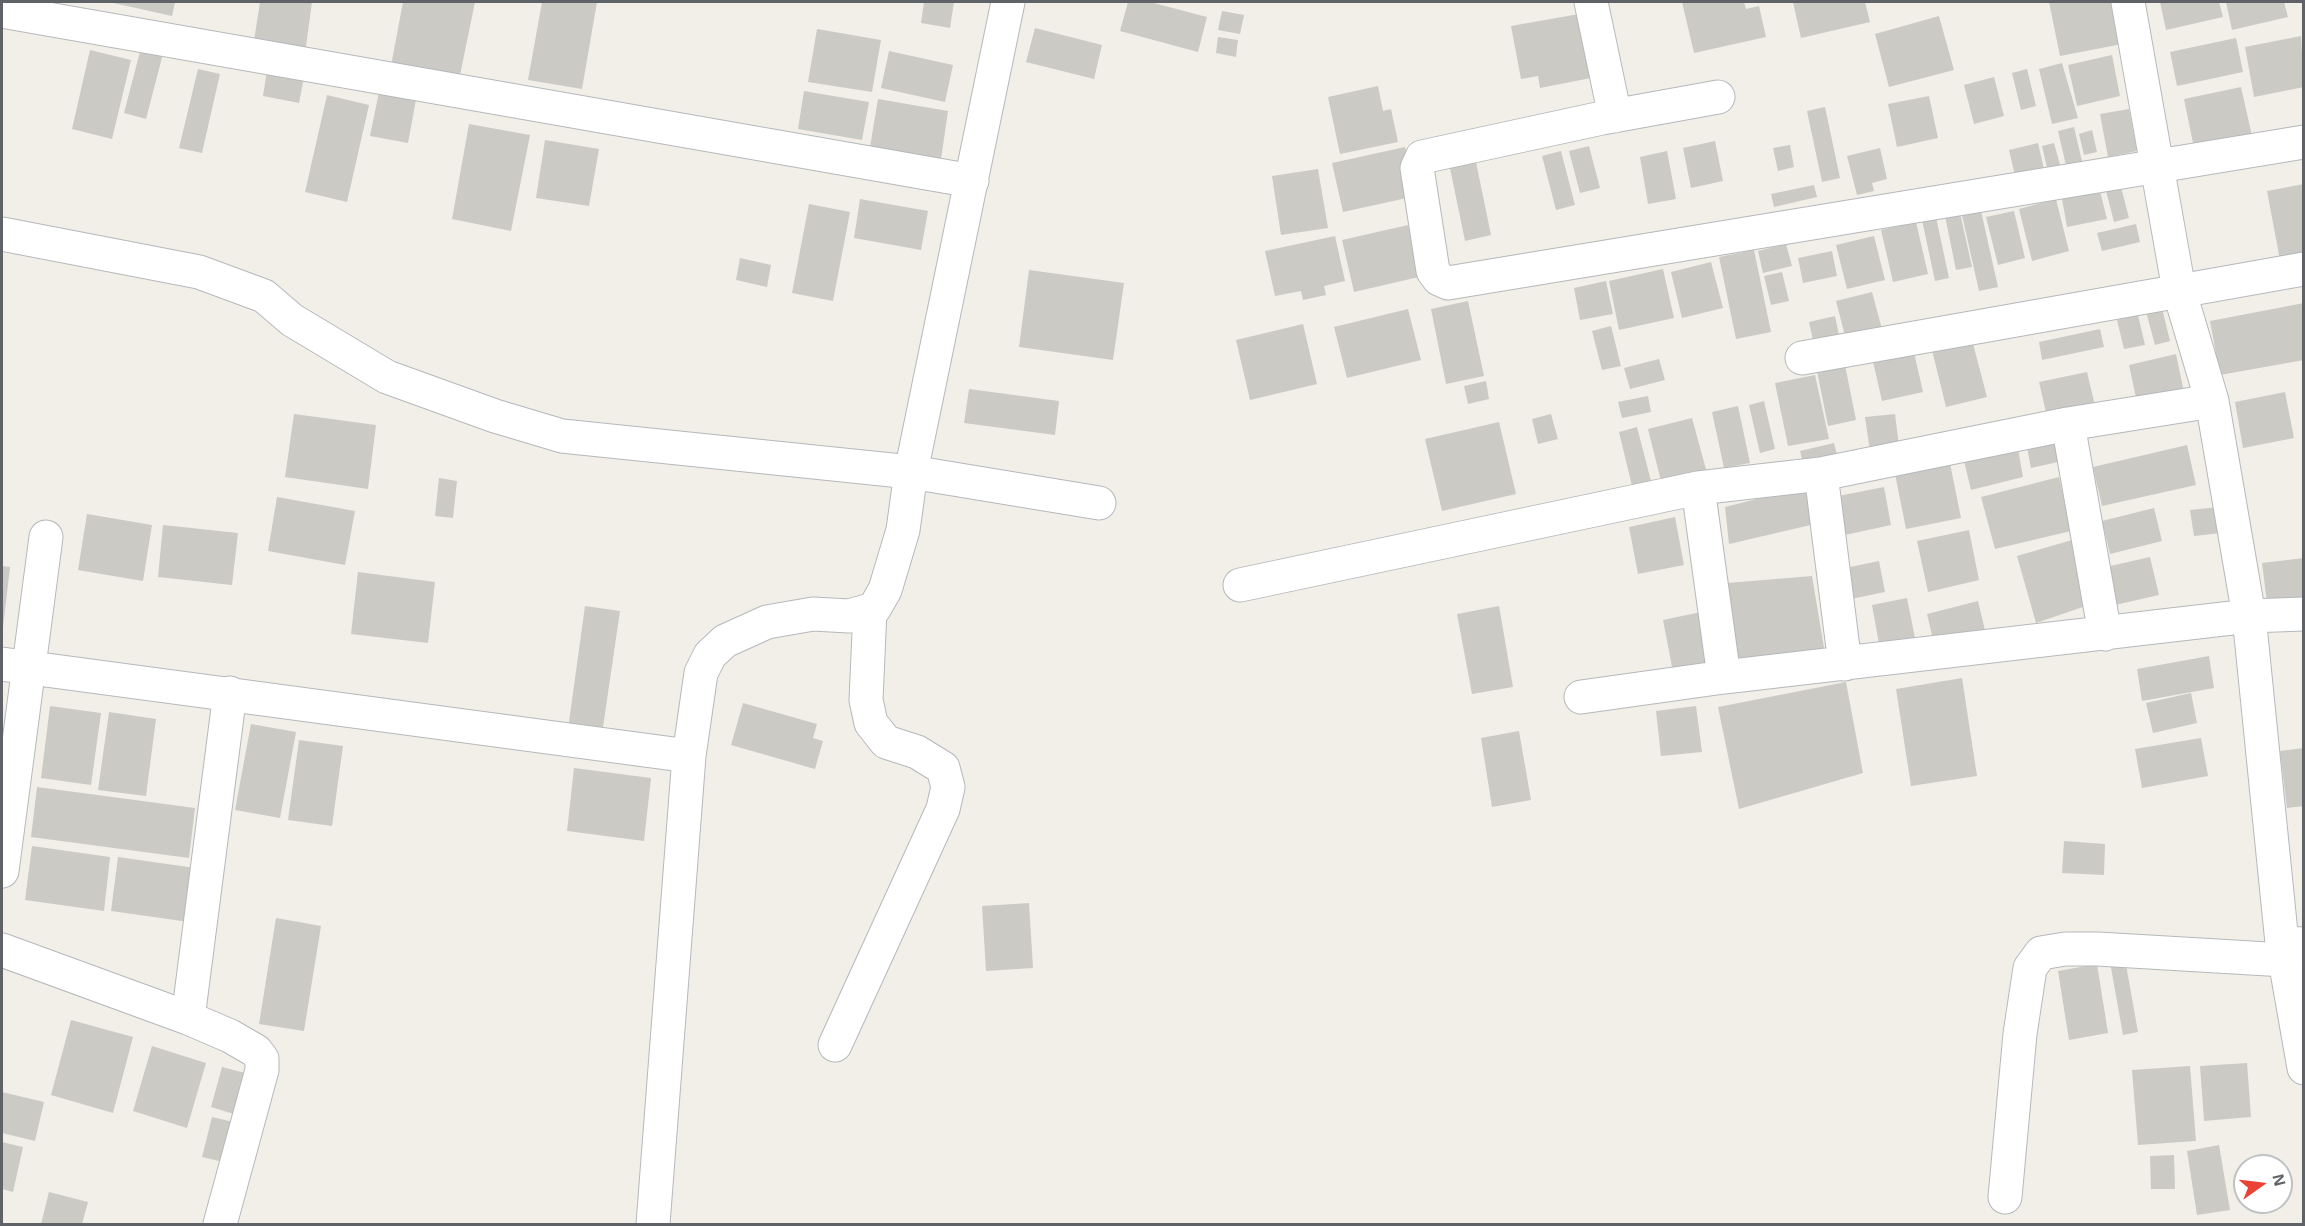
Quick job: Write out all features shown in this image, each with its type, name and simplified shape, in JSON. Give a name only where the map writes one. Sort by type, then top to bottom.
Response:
[{"type":"street","points":[[653,1224],[689,756],[701,673],[710,654],[725,640],[767,622],[813,614],[849,616],[874,609],[885,590],[903,530],[910,472],[1008,2]]},
{"type":"street","points":[[1591,2],[1615,116]]},
{"type":"street","points":[[2128,2],[2179,290],[2212,401],[2249,616],[2304,1068]]},
{"type":"street","points":[[2,11],[972,181]]},
{"type":"street","points":[[1718,97],[1615,116],[1422,157],[1416,168],[1434,271],[1439,279],[1448,283],[2304,142]]},
{"type":"street","points":[[2,234],[199,272],[264,296],[292,320],[387,377],[495,416],[562,436],[910,472],[1099,503]]},
{"type":"street","points":[[1802,358],[2304,268]]},
{"type":"street","points":[[1240,585],[1698,488],[1821,474],[2068,424],[2212,401]]},
{"type":"street","points":[[2068,424],[2105,634]]},
{"type":"street","points":[[1821,474],[1845,664]]},
{"type":"street","points":[[1698,488],[1724,677]]},
{"type":"street","points":[[2,871],[14,666],[46,537]]},
{"type":"street","points":[[835,1045],[943,809],[948,787],[943,768],[917,752],[886,742],[871,723],[866,700],[870,610]]},
{"type":"street","points":[[1581,697],[1724,677],[2249,616],[2304,614]]},
{"type":"street","points":[[14,666],[689,756]]},
{"type":"street","points":[[188,1018],[230,693]]},
{"type":"street","points":[[2005,1197],[2019,1034],[2030,968],[2041,953],[2065,949],[2290,949]]},
{"type":"street","points":[[2,950],[188,1018],[230,1036],[256,1051],[262,1059],[262,1070],[220,1224]]},
{"type":"building","points":[[109,2],[175,2],[172,16]]},
{"type":"building","points":[[260,2],[312,2],[305,54],[253,47]]},
{"type":"building","points":[[403,2],[475,2],[458,85],[390,71]]},
{"type":"building","points":[[542,2],[597,2],[582,89],[528,80]]},
{"type":"building","points":[[924,2],[954,2],[950,28],[921,23]]},
{"type":"building","points":[[1128,2],[1150,2],[1207,17],[1198,52],[1120,31]]},
{"type":"building","points":[[1682,2],[1744,2],[1746,9],[1759,6],[1766,37],[1694,53]]},
{"type":"building","points":[[1793,2],[1865,2],[1870,22],[1801,38]]},
{"type":"building","points":[[2049,2],[2113,2],[2122,44],[2060,56]]},
{"type":"building","points":[[2160,2],[2219,2],[2223,17],[2166,30]]},
{"type":"building","points":[[2226,2],[2284,2],[2288,17],[2232,30]]},
{"type":"building","points":[[1222,11],[1244,15],[1240,34],[1218,30]]},
{"type":"building","points":[[1579,14],[1591,78],[1540,88],[1538,76],[1521,79],[1511,26]]},
{"type":"building","points":[[1939,16],[1954,70],[1889,87],[1875,34]]},
{"type":"building","points":[[1035,28],[1102,45],[1094,79],[1026,62]]},
{"type":"building","points":[[817,29],[881,40],[872,92],[808,82]]},
{"type":"building","points":[[2301,36],[2304,87],[2254,97],[2245,47]]},
{"type":"building","points":[[1218,37],[1238,40],[1236,57],[1216,53]]},
{"type":"building","points":[[2236,38],[2243,72],[2177,86],[2170,52]]},
{"type":"building","points":[[143,40],[165,46],[146,119],[124,113]]},
{"type":"building","points":[[90,50],[131,60],[112,139],[72,129]]},
{"type":"building","points":[[889,51],[953,65],[945,102],[881,88]]},
{"type":"building","points":[[2112,55],[2120,96],[2077,106],[2068,65]]},
{"type":"building","points":[[2062,63],[2078,118],[2052,124],[2039,69]]},
{"type":"building","points":[[198,69],[220,74],[202,153],[179,148]]},
{"type":"building","points":[[2027,69],[2036,106],[2021,110],[2012,73]]},
{"type":"building","points":[[267,70],[304,77],[299,103],[263,96]]},
{"type":"building","points":[[1994,77],[2004,116],[1974,124],[1964,85]]},
{"type":"building","points":[[1378,86],[1383,111],[1391,109],[1398,142],[1340,154],[1328,97]]},
{"type":"building","points":[[380,87],[417,94],[408,143],[370,136]]},
{"type":"building","points":[[2241,87],[2252,136],[2194,148],[2184,99]]},
{"type":"building","points":[[804,91],[869,102],[862,140],[798,129]]},
{"type":"building","points":[[327,95],[369,105],[347,202],[305,192]]},
{"type":"building","points":[[1929,96],[1938,138],[1897,147],[1888,104]]},
{"type":"building","points":[[878,99],[948,111],[941,159],[870,147]]},
{"type":"building","points":[[1825,107],[1840,178],[1822,182],[1807,111]]},
{"type":"building","points":[[2129,109],[2137,151],[2108,157],[2100,114]]},
{"type":"building","points":[[469,124],[530,135],[511,231],[452,219]]},
{"type":"building","points":[[2074,127],[2084,170],[2068,174],[2058,131]]},
{"type":"building","points":[[2092,130],[2097,152],[2084,155],[2079,134]]},
{"type":"building","points":[[545,140],[599,149],[589,206],[536,198]]},
{"type":"building","points":[[1715,141],[1723,181],[1691,188],[1683,148]]},
{"type":"building","points":[[2038,143],[2046,178],[2017,184],[2009,150]]},
{"type":"building","points":[[2054,143],[2062,172],[2049,176],[2042,146]]},
{"type":"building","points":[[1790,145],[1794,167],[1778,171],[1773,148]]},
{"type":"building","points":[[1589,146],[1600,188],[1580,193],[1569,151]]},
{"type":"building","points":[[1405,147],[1416,196],[1343,212],[1332,163]]},
{"type":"building","points":[[1880,148],[1887,179],[1872,183],[1874,191],[1857,195],[1847,156]]},
{"type":"building","points":[[1561,151],[1575,205],[1556,210],[1542,156]]},
{"type":"building","points":[[1667,151],[1676,199],[1648,204],[1640,157]]},
{"type":"building","points":[[1476,162],[1491,235],[1465,241],[1450,168]]},
{"type":"building","points":[[1318,169],[1328,228],[1281,235],[1272,176]]},
{"type":"building","points":[[2304,184],[2304,256],[2280,260],[2267,191]]},
{"type":"building","points":[[1814,185],[1817,197],[1774,207],[1771,194]]},
{"type":"building","points":[[2121,187],[2129,218],[2114,222],[2106,191]]},
{"type":"building","points":[[2100,191],[2107,219],[2067,227],[2062,199]]},
{"type":"building","points":[[860,199],[928,211],[921,250],[854,238]]},
{"type":"building","points":[[2056,199],[2069,251],[2032,261],[2019,209]]},
{"type":"building","points":[[809,204],[850,212],[833,301],[792,293]]},
{"type":"building","points":[[1981,211],[1998,287],[1979,291],[1962,215]]},
{"type":"building","points":[[2014,211],[2025,258],[1998,265],[1986,217]]},
{"type":"building","points":[[1960,213],[1972,267],[1956,270],[1945,216]]},
{"type":"building","points":[[1936,217],[1949,278],[1935,281],[1922,220]]},
{"type":"building","points":[[1916,222],[1928,274],[1893,282],[1881,230]]},
{"type":"building","points":[[2136,224],[2140,242],[2102,251],[2097,233]]},
{"type":"building","points":[[1408,225],[1419,277],[1354,292],[1342,240]]},
{"type":"building","points":[[1335,236],[1345,281],[1324,286],[1326,295],[1303,300],[1301,291],[1275,296],[1265,251]]},
{"type":"building","points":[[1874,236],[1885,280],[1847,289],[1836,245]]},
{"type":"building","points":[[1786,244],[1792,266],[1763,273],[1758,251]]},
{"type":"building","points":[[1754,250],[1771,332],[1736,339],[1719,257]]},
{"type":"building","points":[[1832,251],[1837,276],[1803,283],[1798,258]]},
{"type":"building","points":[[740,258],[771,265],[767,287],[736,280]]},
{"type":"building","points":[[1711,262],[1723,308],[1682,318],[1671,272]]},
{"type":"building","points":[[1663,269],[1674,318],[1619,330],[1609,281]]},
{"type":"building","points":[[1029,270],[1124,283],[1113,360],[1019,347]]},
{"type":"building","points":[[1782,272],[1789,301],[1771,305],[1764,276]]},
{"type":"building","points":[[1606,281],[1613,314],[1580,320],[1574,288]]},
{"type":"building","points":[[1872,292],[1882,329],[1845,336],[1836,301]]},
{"type":"building","points":[[1468,301],[1484,376],[1446,384],[1431,309]]},
{"type":"building","points":[[2304,303],[2304,360],[2220,375],[2210,321]]},
{"type":"building","points":[[2161,304],[2170,341],[2155,345],[2145,308]]},
{"type":"building","points":[[1408,309],[1421,360],[1347,378],[1334,327]]},
{"type":"building","points":[[2138,315],[2145,345],[2124,349],[2117,320]]},
{"type":"building","points":[[1835,316],[1839,335],[1813,340],[1809,322]]},
{"type":"building","points":[[1303,324],[1317,384],[1250,400],[1236,340]]},
{"type":"building","points":[[1611,326],[1621,366],[1602,370],[1592,331]]},
{"type":"building","points":[[2100,329],[2104,347],[2042,360],[2039,342]]},
{"type":"building","points":[[1971,336],[1987,397],[1946,407],[1931,346]]},
{"type":"building","points":[[1913,348],[1923,392],[1882,401],[1872,357]]},
{"type":"building","points":[[2176,354],[2185,397],[2138,407],[2129,365]]},
{"type":"building","points":[[1659,359],[1665,380],[1630,389],[1624,368]]},
{"type":"building","points":[[1845,365],[1856,420],[1828,426],[1817,371]]},
{"type":"building","points":[[2087,372],[2096,410],[2048,421],[2039,382]]},
{"type":"building","points":[[1815,375],[1829,439],[1788,446],[1775,383]]},
{"type":"building","points":[[1486,381],[1489,399],[1468,404],[1464,386]]},
{"type":"building","points":[[969,389],[1059,401],[1055,435],[964,423]]},
{"type":"building","points":[[2285,392],[2294,438],[2243,448],[2235,402]]},
{"type":"building","points":[[1648,396],[1651,412],[1622,418],[1618,402]]},
{"type":"building","points":[[1764,401],[1775,449],[1760,453],[1749,405]]},
{"type":"building","points":[[1738,406],[1750,463],[1724,468],[1712,412]]},
{"type":"building","points":[[294,414],[376,425],[368,489],[285,477]]},
{"type":"building","points":[[1551,414],[1558,439],[1538,444],[1532,419]]},
{"type":"building","points":[[1895,414],[1900,454],[1871,458],[1865,417]]},
{"type":"building","points":[[1692,418],[1707,473],[1662,485],[1648,429]]},
{"type":"building","points":[[1499,422],[1516,494],[1442,511],[1425,439]]},
{"type":"building","points":[[1637,427],[1651,481],[1632,486],[1619,432]]},
{"type":"building","points":[[2062,435],[2067,460],[2031,468],[2026,442]]},
{"type":"building","points":[[1834,443],[1839,463],[1805,471],[1800,451]]},
{"type":"building","points":[[2187,445],[2196,485],[2102,506],[2093,467]]},
{"type":"building","points":[[2018,449],[2023,477],[1971,490],[1963,457]]},
{"type":"building","points":[[1949,458],[1961,518],[1906,529],[1894,469]]},
{"type":"building","points":[[2059,477],[2071,531],[1995,549],[1981,497]]},
{"type":"building","points":[[439,478],[457,481],[453,518],[435,516]]},
{"type":"building","points":[[1804,487],[1815,524],[1729,544],[1725,507]]},
{"type":"building","points":[[1884,487],[1891,525],[1840,536],[1833,497]]},
{"type":"building","points":[[277,497],[355,511],[345,565],[268,551]]},
{"type":"building","points":[[2218,507],[2221,533],[2194,536],[2190,510]]},
{"type":"building","points":[[2154,508],[2162,541],[2110,554],[2102,521]]},
{"type":"building","points":[[87,514],[152,525],[143,581],[78,570]]},
{"type":"building","points":[[1675,517],[1684,565],[1638,574],[1629,527]]},
{"type":"building","points":[[163,525],[238,533],[232,585],[158,577]]},
{"type":"building","points":[[1969,530],[1979,580],[1928,592],[1917,541]]},
{"type":"building","points":[[2072,540],[2089,605],[2036,623],[2017,556]]},
{"type":"building","points":[[2150,557],[2159,595],[2115,605],[2106,567]]},
{"type":"building","points":[[2304,558],[2304,599],[2267,603],[2262,563]]},
{"type":"building","points":[[1879,561],[1885,592],[1851,599],[1845,568]]},
{"type":"building","points":[[2,566],[10,567],[3,627],[2,627]]},
{"type":"building","points":[[358,572],[435,582],[428,643],[351,634]]},
{"type":"building","points":[[1812,576],[1825,654],[1736,663],[1727,583]]},
{"type":"building","points":[[1907,598],[1917,648],[1881,655],[1872,605]]},
{"type":"building","points":[[1978,601],[1987,639],[1936,652],[1927,614]]},
{"type":"building","points":[[585,606],[620,611],[602,734],[568,729]]},
{"type":"building","points":[[1499,606],[1513,687],[1472,694],[1457,614]]},
{"type":"building","points":[[1701,612],[1711,664],[1673,672],[1663,620]]},
{"type":"building","points":[[2209,656],[2214,688],[2142,701],[2137,669]]},
{"type":"building","points":[[1962,678],[1977,776],[1911,786],[1896,689]]},
{"type":"building","points":[[1846,682],[1863,773],[1739,809],[1718,707]]},
{"type":"building","points":[[2191,693],[2197,723],[2153,733],[2146,703]]},
{"type":"building","points":[[743,703],[817,724],[813,738],[823,741],[815,769],[731,745]]},
{"type":"building","points":[[50,706],[101,713],[91,785],[41,778]]},
{"type":"building","points":[[1696,706],[1702,752],[1661,756],[1656,711]]},
{"type":"building","points":[[109,712],[156,719],[146,796],[98,790]]},
{"type":"building","points":[[251,724],[296,732],[280,818],[235,810]]},
{"type":"building","points":[[1519,731],[1531,800],[1492,807],[1481,738]]},
{"type":"building","points":[[2201,738],[2208,776],[2142,788],[2135,749]]},
{"type":"building","points":[[299,740],[343,746],[332,826],[288,820]]},
{"type":"building","points":[[2304,748],[2304,806],[2287,808],[2280,751]]},
{"type":"building","points":[[574,768],[651,778],[644,841],[567,831]]},
{"type":"building","points":[[37,787],[195,808],[189,858],[31,837]]},
{"type":"building","points":[[2064,841],[2105,844],[2104,875],[2062,873]]},
{"type":"building","points":[[32,846],[110,857],[104,911],[25,900]]},
{"type":"building","points":[[118,857],[195,868],[189,922],[111,911]]},
{"type":"building","points":[[1029,903],[1033,968],[986,971],[982,906]]},
{"type":"building","points":[[276,918],[321,926],[304,1031],[259,1024]]},
{"type":"building","points":[[2125,959],[2138,1032],[2123,1035],[2110,962]]},
{"type":"building","points":[[2097,964],[2108,1033],[2069,1040],[2058,971]]},
{"type":"building","points":[[71,1020],[133,1037],[113,1113],[51,1095]]},
{"type":"building","points":[[152,1046],[206,1063],[187,1128],[133,1111]]},
{"type":"building","points":[[2247,1063],[2251,1117],[2204,1121],[2200,1066]]},
{"type":"building","points":[[2190,1066],[2196,1141],[2138,1145],[2132,1070]]},
{"type":"building","points":[[222,1067],[249,1074],[237,1115],[211,1107]]},
{"type":"building","points":[[2,1092],[44,1102],[35,1141],[2,1133]]},
{"type":"building","points":[[212,1117],[246,1125],[236,1165],[202,1157]]},
{"type":"building","points":[[2,1142],[23,1147],[13,1192],[2,1189]]},
{"type":"building","points":[[2219,1145],[2230,1210],[2197,1215],[2187,1151]]},
{"type":"building","points":[[2174,1155],[2175,1189],[2151,1189],[2150,1156]]},
{"type":"building","points":[[49,1192],[88,1202],[82,1224],[41,1224]]}]
